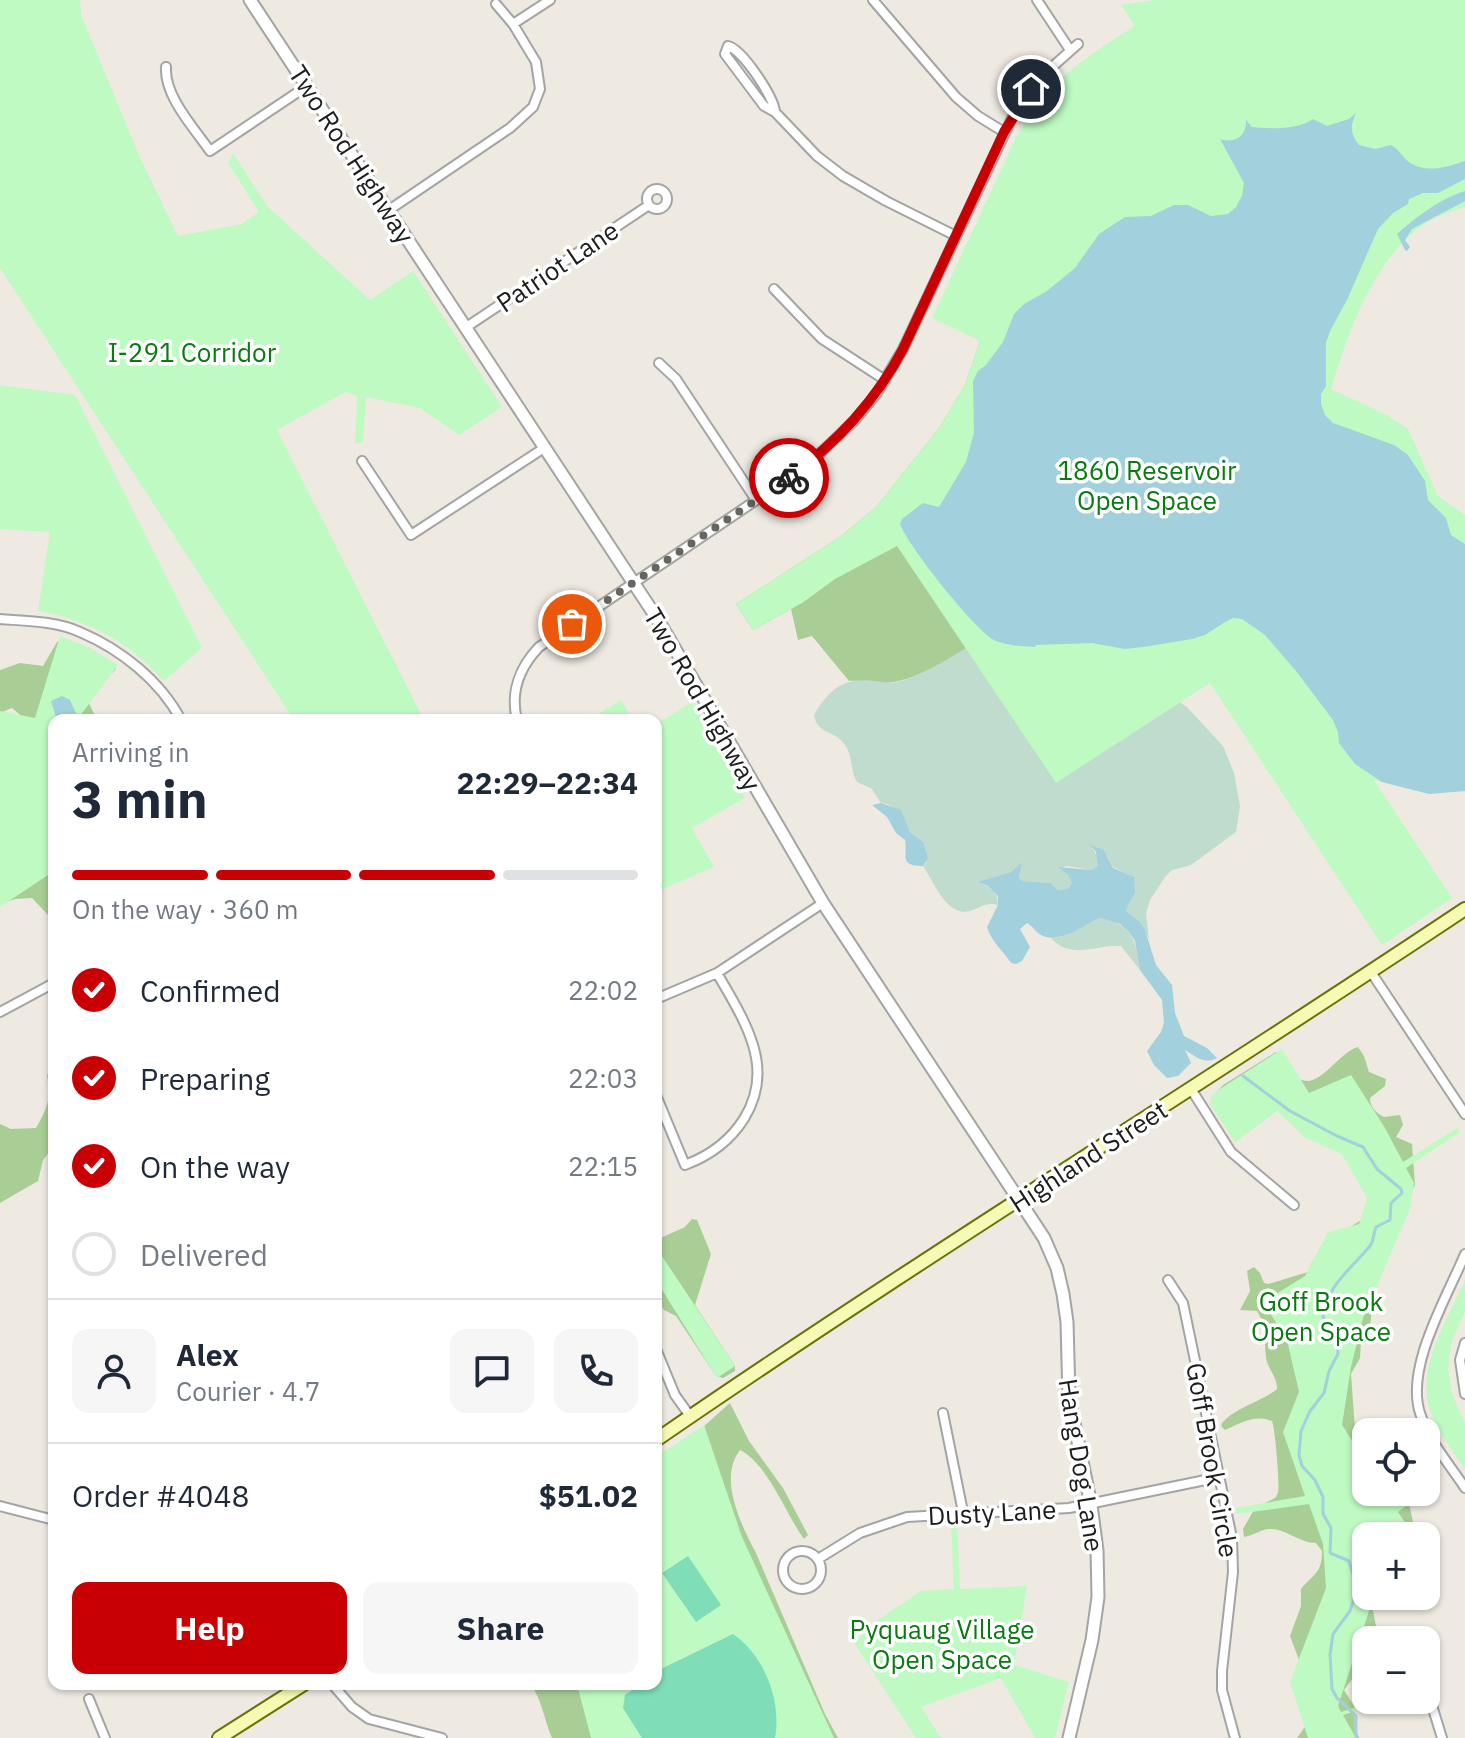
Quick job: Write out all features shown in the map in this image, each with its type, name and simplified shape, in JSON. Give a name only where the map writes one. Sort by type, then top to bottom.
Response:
[{"type":"main road","name":"Highland Street","points":[[662,1436],[1465,909]]},
{"type":"main road","points":[[219,1738],[295,1690]]},
{"type":"street","name":"Two Rod Highway","points":[[250,0],[634,583],[695,680],[823,903],[1020,1199]]},
{"type":"street","points":[[513,24],[550,0]]},
{"type":"street","points":[[873,0],[956,97],[1004,132]]},
{"type":"street","points":[[1037,0],[1070,50]]},
{"type":"street","points":[[389,210],[510,128],[533,107],[540,89],[539,71],[532,53],[496,4]]},
{"type":"street","points":[[516,714],[517,684],[532,655],[547,640],[756,500],[828,447],[861,413],[903,349],[1004,132],[1031,89],[1078,44]]},
{"type":"street","points":[[775,112],[770,95],[737,50],[728,46],[725,51],[727,58],[764,106],[775,112],[817,156],[843,176],[886,201],[956,236]]},
{"type":"street","points":[[166,67],[167,82],[173,95],[210,151],[307,86]]},
{"type":"street","name":"Patriot Lane","points":[[465,328],[649,205]]},
{"type":"street","points":[[774,289],[822,339],[885,380]]},
{"type":"street","points":[[659,363],[676,379],[756,500]]},
{"type":"street","points":[[362,461],[411,535],[544,448]]},
{"type":"street","points":[[0,619],[37,622],[78,631],[130,660],[155,684],[177,714]]},
{"type":"street","points":[[662,996],[717,973],[823,903]]},
{"type":"street","points":[[1371,972],[1465,1114]]},
{"type":"street","points":[[662,1109],[685,1165],[703,1159],[722,1146],[742,1122],[754,1100],[757,1073],[754,1047],[717,973]]},
{"type":"street","points":[[0,1012],[48,986]]},
{"type":"street","points":[[1191,1089],[1231,1152],[1294,1205]]},
{"type":"street","name":"Hang Dog Lane","points":[[1020,1199],[1044,1238],[1057,1268],[1063,1294],[1069,1398],[1097,1550],[1098,1597],[1092,1640],[1069,1738]]},
{"type":"street","points":[[1465,1254],[1424,1350],[1415,1381],[1419,1413],[1465,1488]]},
{"type":"street","name":"Goff Brook Circle","points":[[1168,1280],[1183,1303],[1232,1538],[1233,1572],[1222,1690],[1235,1738]]},
{"type":"street","points":[[1465,1343],[1460,1360],[1465,1394]]},
{"type":"street","points":[[662,1364],[675,1395],[690,1416]]},
{"type":"street","points":[[943,1413],[963,1512]]},
{"type":"street","name":"Dusty Lane","points":[[818,1559],[860,1533],[884,1523],[924,1515],[1091,1505],[1220,1477]]},
{"type":"street","points":[[0,1506],[48,1518]]},
{"type":"street","name":"Dusty Lane","points":[[805,1551],[818,1559],[821,1573],[813,1585],[799,1589],[787,1581],[784,1567],[791,1555],[805,1551]]},
{"type":"street","points":[[337,1690],[352,1707],[369,1719],[442,1738]]},
{"type":"street","points":[[89,1699],[105,1738]]},
{"type":"street","points":[[1435,1714],[1442,1738]]},
{"type":"green space","name":"I-291 Corridor","points":[[0,0],[80,0],[81,15],[141,160],[178,236],[242,224],[259,212],[228,163],[233,153],[267,206],[370,300],[413,271],[502,407],[459,435],[420,408],[366,397],[363,442],[355,444],[357,396],[345,392],[277,430],[421,714],[290,714],[0,268]]},
{"type":"green space","name":"1860 Reservoir Open Space","points":[[1155,0],[1465,0],[1465,207],[1425,224],[1388,260],[1354,323],[1331,389],[1387,415],[1408,429],[1438,496],[1465,515],[1465,791],[1429,794],[1374,780],[1452,898],[1382,945],[1210,683],[1056,783],[897,546],[835,579],[802,603],[753,630],[736,604],[841,536],[876,507],[939,428],[965,385],[980,341],[932,318],[1015,140],[1039,103],[1066,74],[1135,26],[1121,5]]},
{"type":"green space","points":[[980,341],[991,638],[919,675],[883,683],[849,681],[812,636],[798,640],[791,609],[753,630],[736,604],[841,536],[876,507],[939,428],[965,385]]},
{"type":"green space","name":"I-291 Corridor","points":[[0,385],[75,395],[202,648],[164,681],[137,655],[107,635],[74,620],[38,611],[50,532],[0,529]]},
{"type":"green space","points":[[60,636],[88,647],[118,665],[81,714],[48,714],[48,875],[0,907],[0,711],[35,718]]},
{"type":"green space","points":[[62,639],[114,663],[116,669],[87,699],[94,714],[48,714],[48,739],[12,708],[0,713],[0,670],[20,663],[43,666]]},
{"type":"green space","points":[[973,644],[1178,701],[1223,746],[1234,773],[1240,806],[1236,832],[1191,865],[1172,870],[1165,877],[1150,900],[1146,914],[1149,939],[1140,922],[1126,911],[1131,901],[1129,875],[1113,867],[1104,850],[1091,846],[1099,859],[1098,866],[1092,870],[1067,866],[1060,868],[1072,883],[1068,889],[1058,890],[1051,883],[1022,881],[1019,877],[1021,863],[1011,872],[979,882],[995,893],[998,905],[988,904],[964,912],[956,910],[943,898],[923,866],[926,863],[918,838],[910,832],[900,813],[892,806],[881,803],[872,789],[857,782],[845,745],[816,721],[814,715],[820,706],[832,692],[846,683],[864,680],[890,683],[910,678]]},
{"type":"green space","points":[[621,700],[629,714],[598,714]]},
{"type":"green space","points":[[693,702],[745,798],[692,828],[714,867],[662,889],[662,720]]},
{"type":"green space","points":[[0,814],[48,834],[48,915],[32,898],[0,904]]},
{"type":"green space","points":[[1101,918],[1127,930],[1137,951],[1140,970],[1121,946],[1067,949],[1051,938],[1060,937]]},
{"type":"green space","name":"Goff Brook Open Space","points":[[1358,1047],[1369,1072],[1386,1079],[1385,1086],[1370,1098],[1371,1104],[1384,1117],[1400,1115],[1403,1125],[1396,1137],[1412,1144],[1415,1185],[1373,1293],[1370,1329],[1361,1341],[1360,1358],[1351,1374],[1354,1418],[1352,1506],[1409,1506],[1413,1522],[1352,1522],[1352,1610],[1373,1610],[1376,1626],[1352,1626],[1352,1679],[1344,1690],[1352,1703],[1359,1738],[1297,1738],[1311,1718],[1301,1665],[1290,1636],[1301,1606],[1301,1589],[1319,1569],[1322,1551],[1316,1543],[1282,1531],[1267,1529],[1244,1537],[1243,1529],[1255,1508],[1275,1498],[1278,1493],[1272,1421],[1260,1418],[1248,1420],[1225,1430],[1221,1426],[1237,1411],[1277,1389],[1267,1361],[1260,1317],[1257,1311],[1240,1310],[1250,1291],[1247,1271],[1254,1267],[1264,1283],[1268,1284],[1308,1272],[1326,1246],[1375,1213],[1358,1163],[1272,1107],[1214,1095],[1223,1085],[1276,1052],[1297,1077],[1305,1081],[1320,1076],[1350,1050]]},
{"type":"green space","name":"Goff Brook Open Space","points":[[1282,1049],[1309,1093],[1351,1075],[1403,1162],[1457,1128],[1460,1132],[1406,1168],[1414,1183],[1410,1209],[1363,1318],[1351,1367],[1342,1425],[1352,1440],[1352,1506],[1406,1506],[1398,1512],[1405,1522],[1352,1522],[1352,1610],[1369,1610],[1364,1626],[1352,1626],[1352,1663],[1338,1706],[1341,1712],[1352,1709],[1352,1712],[1343,1715],[1356,1738],[1308,1738],[1290,1682],[1326,1588],[1323,1544],[1309,1504],[1237,1514],[1236,1508],[1305,1496],[1283,1432],[1299,1392],[1287,1340],[1263,1302],[1305,1276],[1328,1232],[1359,1224],[1367,1198],[1342,1154],[1304,1137],[1277,1111],[1235,1142],[1210,1104],[1212,1094]]},
{"type":"green space","points":[[48,1103],[48,1154],[43,1160],[38,1181],[0,1203],[0,1124],[11,1129],[36,1128]]},
{"type":"green space","points":[[692,1219],[697,1220],[711,1254],[695,1305],[735,1366],[735,1371],[723,1378],[716,1376],[676,1316],[662,1307],[662,1237],[685,1227]]},
{"type":"green space","points":[[662,1256],[735,1366],[717,1378],[662,1290]]},
{"type":"green space","points":[[1465,1280],[1465,1311],[1452,1341],[1448,1368],[1452,1394],[1465,1423],[1465,1470],[1443,1437],[1440,1418],[1433,1418],[1427,1399],[1429,1364]]},
{"type":"green space","points":[[730,1403],[749,1441],[783,1488],[808,1535],[804,1539],[768,1477],[740,1450],[731,1474],[734,1502],[838,1738],[782,1738],[704,1426]]},
{"type":"green space","points":[[704,1425],[742,1537],[834,1738],[591,1738],[579,1690],[662,1690],[662,1453]]},
{"type":"green space","name":"Pyquaug Village Open Space","points":[[951,1524],[957,1524],[960,1589],[1027,1586],[1014,1665],[1069,1682],[1055,1738],[1035,1738],[1001,1678],[921,1707],[941,1738],[916,1738],[855,1644],[867,1627],[921,1591],[954,1589]]},
{"type":"green space","points":[[688,1556],[721,1605],[696,1622],[662,1573]]},
{"type":"green space","points":[[733,1634],[754,1654],[768,1680],[776,1709],[775,1738],[642,1738],[623,1708],[625,1695],[632,1690],[662,1690],[663,1668]]},
{"type":"green space","points":[[534,1690],[609,1690],[629,1738],[552,1738]]},
{"type":"water","points":[[1356,113],[1352,129],[1359,145],[1375,149],[1391,145],[1409,162],[1422,168],[1444,167],[1465,161],[1465,179],[1438,193],[1423,193],[1409,199],[1408,204],[1393,213],[1378,229],[1326,342],[1326,386],[1321,394],[1321,404],[1325,415],[1333,423],[1394,445],[1408,455],[1425,481],[1428,500],[1446,518],[1451,535],[1465,544],[1465,791],[1429,794],[1382,782],[1355,764],[1339,743],[1333,720],[1296,671],[1265,635],[1242,619],[1233,618],[1192,639],[1125,649],[1092,643],[1026,647],[994,640],[942,586],[900,524],[923,503],[939,507],[966,462],[974,433],[973,381],[1003,342],[1014,314],[1075,268],[1099,234],[1125,217],[1151,216],[1174,205],[1188,205],[1211,216],[1228,214],[1242,196],[1244,183],[1220,139],[1230,141],[1239,138],[1246,120],[1252,127],[1259,128],[1292,127],[1313,119],[1327,126],[1349,119]]},
{"type":"water","points":[[1465,191],[1465,201],[1412,229],[1405,240],[1410,247],[1405,250],[1397,234],[1438,203]]},
{"type":"water","points":[[62,696],[70,700],[76,714],[55,714],[51,701]]},
{"type":"water","points":[[881,803],[901,810],[910,832],[923,842],[928,858],[923,866],[907,862],[905,840],[896,833],[887,817],[872,805]]},
{"type":"water","points":[[1090,845],[1104,850],[1113,868],[1134,877],[1135,892],[1126,911],[1145,930],[1156,965],[1172,985],[1175,1013],[1184,1036],[1207,1048],[1217,1058],[1204,1060],[1185,1050],[1191,1063],[1178,1076],[1167,1078],[1154,1065],[1147,1051],[1164,1023],[1162,1000],[1140,970],[1135,941],[1120,924],[1101,918],[1064,936],[1048,937],[1039,934],[1027,923],[1020,929],[1030,947],[1022,961],[1016,964],[1011,963],[991,937],[987,927],[998,905],[998,896],[988,886],[978,882],[1011,872],[1022,862],[1019,877],[1022,881],[1051,883],[1058,890],[1068,889],[1072,883],[1058,867],[1092,870],[1098,866],[1096,852]]},
{"type":"waterway","points":[[1243,1076],[1290,1111],[1363,1147],[1377,1169],[1402,1193],[1391,1203],[1390,1220],[1376,1227],[1370,1246],[1329,1296],[1323,1317],[1337,1341],[1338,1354],[1329,1371],[1324,1393],[1310,1411],[1301,1431],[1299,1455],[1302,1466],[1315,1480],[1323,1497],[1323,1514],[1331,1528],[1330,1553],[1349,1561],[1353,1575],[1353,1602],[1333,1634],[1330,1655],[1332,1689],[1356,1716],[1356,1738]]},
{"type":"way so far","points":[[572,624],[789,478]]},
{"type":"route","points":[[789,478],[842,434],[867,406],[895,364],[1004,132],[1031,89]]}]
